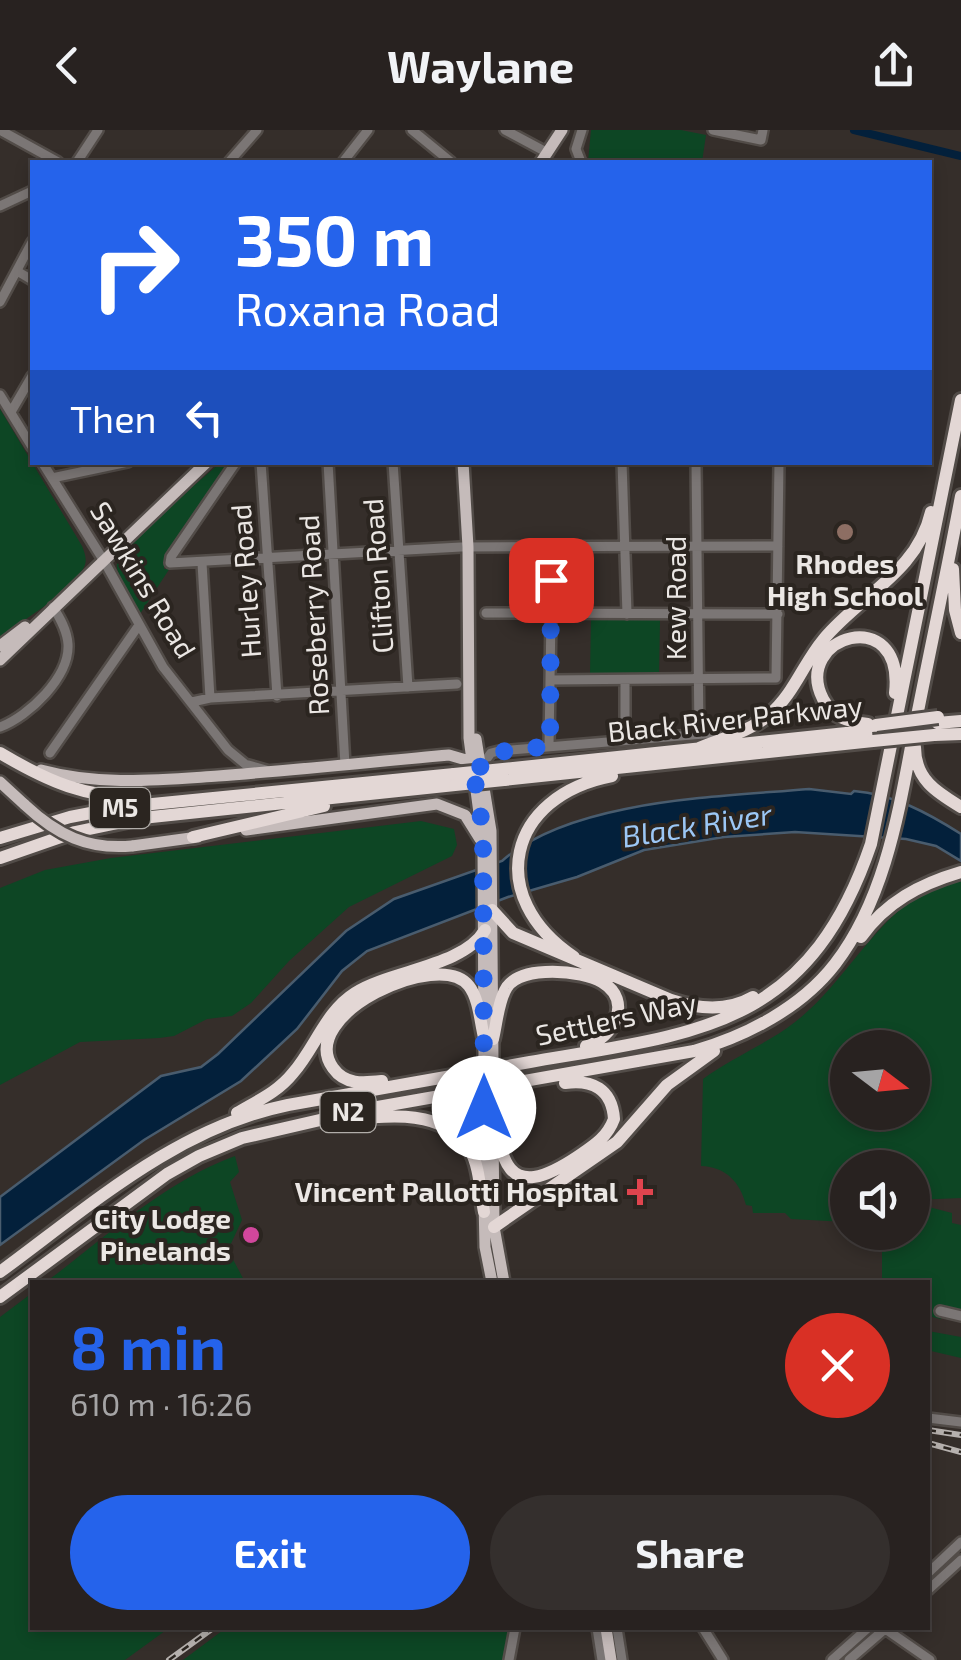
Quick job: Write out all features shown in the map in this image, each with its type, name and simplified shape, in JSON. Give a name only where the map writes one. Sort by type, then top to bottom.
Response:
[{"type":"highway","name":"Settlers Way","points":[[0,1272],[145,1166],[218,1126],[288,1105],[704,1028],[746,1009],[790,978],[819,948],[839,919],[856,888],[871,844],[961,400]]},
{"type":"highway","points":[[574,957],[544,934],[524,906],[519,885],[520,856],[533,822],[570,789],[748,730],[768,716],[788,697],[820,643],[842,619],[900,571],[916,550],[929,524],[951,450]]},
{"type":"highway","name":"Settlers Way","points":[[0,1297],[176,1168],[230,1142],[288,1125],[682,1054],[740,1034],[793,1004],[834,966],[877,888],[902,790],[961,496]]},
{"type":"highway","points":[[953,537],[954,610],[961,633]]},
{"type":"highway","points":[[875,732],[840,718],[820,695],[822,659],[842,640],[855,636],[869,638],[890,654],[896,668],[896,721]]},
{"type":"highway","points":[[918,709],[915,754],[921,776],[933,790],[961,808]]},
{"type":"highway","name":"Black River Parkway","points":[[455,779],[697,747],[938,728],[961,720]]},
{"type":"highway","name":"Black River Parkway","points":[[938,728],[961,735]]},
{"type":"highway","points":[[0,753],[50,782],[96,796],[244,794]]},
{"type":"highway","name":"M5","points":[[0,838],[104,810],[244,794],[455,779]]},
{"type":"highway","name":"M5","points":[[0,858],[63,836],[142,818],[405,790],[455,779]]},
{"type":"highway","points":[[193,837],[405,790]]},
{"type":"highway","points":[[834,966],[898,898],[955,874]]},
{"type":"highway","points":[[490,909],[514,933],[671,1000],[703,1008],[746,1001],[790,978]]},
{"type":"highway","points":[[218,1126],[269,1096],[293,1074],[334,1013],[352,994],[468,949],[485,930]]},
{"type":"highway","points":[[464,1075],[435,1073],[365,1083],[349,1081],[328,1060],[327,1047],[331,1032],[353,1004],[370,994],[436,972],[450,973],[468,985],[476,998],[488,1045]]},
{"type":"highway","points":[[488,1045],[506,990],[525,974],[541,972],[602,982],[612,990],[618,1004],[612,1031],[596,1043],[556,1058]]},
{"type":"highway","points":[[494,1227],[617,1142],[667,1085],[707,1054],[738,1040],[740,1034]]},
{"type":"highway","points":[[458,1092],[500,1091],[580,1080],[595,1084],[608,1095],[614,1119],[602,1140],[554,1172],[526,1178],[510,1168],[502,1156],[491,1104]]},
{"type":"highway","points":[[288,1125],[387,1116],[419,1118],[445,1126],[472,1154],[484,1212]]},
{"type":"main road","points":[[548,153],[562,130]]},
{"type":"main road","points":[[0,660],[204,465]]},
{"type":"main road","points":[[464,465],[469,738],[490,813],[488,1045]]},
{"type":"main road","points":[[0,646],[53,607]]},
{"type":"main road","points":[[470,715],[483,847]]},
{"type":"main road","points":[[450,755],[464,748],[469,738]]},
{"type":"main road","points":[[0,753],[35,769],[102,782],[283,771]]},
{"type":"main road","name":"Sawkins Road","points":[[283,771],[450,755],[477,765]]},
{"type":"main road","points":[[0,782],[48,825],[74,840],[102,847],[437,804],[465,815],[488,862]]},
{"type":"main road","points":[[490,909],[485,930],[494,1227],[504,1279]]},
{"type":"main road","points":[[491,1104],[484,1212],[492,1280]]},
{"type":"main road","points":[[606,1630],[611,1660]]},
{"type":"street","points":[[78,160],[98,130]]},
{"type":"street","points":[[230,160],[257,130]]},
{"type":"street","points":[[344,160],[368,130]]},
{"type":"street","points":[[412,130],[446,160]]},
{"type":"street","points":[[505,130],[548,153],[576,149]]},
{"type":"street","points":[[580,160],[576,149],[582,130]]},
{"type":"street","points":[[713,130],[761,140],[762,130]]},
{"type":"street","points":[[5,131],[55,160]]},
{"type":"street","points":[[0,206],[30,192]]},
{"type":"street","points":[[0,302],[30,246]]},
{"type":"street","points":[[17,270],[30,279]]},
{"type":"street","points":[[11,412],[30,379]]},
{"type":"street","points":[[0,395],[30,444]]},
{"type":"street","name":"Sawkins Road","points":[[44,465],[104,560],[158,659],[232,755],[256,768],[283,771]]},
{"type":"street","points":[[52,478],[62,465]]},
{"type":"street","points":[[52,478],[114,465]]},
{"type":"street","points":[[234,465],[170,563],[468,547],[778,546]]},
{"type":"street","name":"Hurley Road","points":[[261,465],[276,696]]},
{"type":"street","name":"Roseberry Road","points":[[328,465],[344,765]]},
{"type":"street","name":"Clifton Road","points":[[393,465],[408,687]]},
{"type":"street","points":[[622,465],[627,614]]},
{"type":"street","name":"Kew Road","points":[[696,465],[697,747]]},
{"type":"street","points":[[551,680],[776,678],[779,465]]},
{"type":"street","points":[[550,746],[552,548]]},
{"type":"street","points":[[202,563],[210,698]]},
{"type":"street","points":[[0,727],[30,708],[63,668],[68,642],[53,607]]},
{"type":"street","points":[[486,613],[778,614]]},
{"type":"street","points":[[50,754],[139,624]]},
{"type":"street","points":[[624,681],[625,740]]},
{"type":"street","points":[[192,702],[457,684]]},
{"type":"street","points":[[477,765],[499,751],[550,746],[625,740],[697,747],[716,733]]},
{"type":"street","points":[[940,1311],[961,1316]]},
{"type":"street","points":[[930,1418],[961,1422]]},
{"type":"street","points":[[930,1571],[961,1542]]},
{"type":"street","points":[[930,1588],[961,1560]]},
{"type":"street","points":[[508,1660],[515,1630]]},
{"type":"street","points":[[597,1630],[602,1660]]},
{"type":"street","points":[[616,1630],[622,1660]]},
{"type":"street","points":[[704,1630],[723,1660]]},
{"type":"street","points":[[832,1660],[866,1630]]},
{"type":"street","points":[[849,1660],[883,1630]]},
{"type":"street","points":[[888,1630],[930,1660]]},
{"type":"green space","points":[[591,130],[681,130],[706,135],[702,160],[588,160]]},
{"type":"green space","points":[[0,409],[30,465],[82,546],[86,560],[68,587],[0,637]]},
{"type":"green space","points":[[218,465],[232,465],[164,563],[164,569],[170,568],[140,614],[117,564],[146,530]]},
{"type":"green space","points":[[591,618],[660,619],[659,676],[590,674]]},
{"type":"green space","points":[[421,821],[454,829],[457,845],[452,856],[349,907],[289,961],[251,1003],[232,1016],[207,1019],[174,1036],[80,1042],[0,1085],[0,888],[45,870],[111,858]]},
{"type":"green space","points":[[961,878],[961,1198],[930,1199],[930,1150],[830,1150],[830,1221],[791,1219],[785,1213],[753,1213],[731,1177],[718,1169],[701,1166],[703,1079],[795,1022],[911,901],[934,887]]},
{"type":"green space","points":[[235,1156],[239,1172],[230,1182],[242,1220],[228,1250],[244,1280],[49,1280],[160,1195]]},
{"type":"green space","points":[[930,1207],[952,1213],[952,1223],[961,1225],[961,1311],[944,1308],[941,1319],[930,1316],[930,1280],[882,1280],[882,1250],[930,1250]]},
{"type":"green space","points":[[30,1294],[30,1630],[166,1630],[125,1660],[0,1660],[0,1317]]},
{"type":"green space","points":[[930,1331],[961,1337],[961,1358],[931,1351],[930,1356]]},
{"type":"green space","points":[[223,1630],[512,1630],[506,1660],[183,1660]]},
{"type":"water","name":"Black River","points":[[809,789],[868,793],[923,812],[961,834],[961,861],[936,846],[906,839],[795,832],[724,837],[644,850],[367,951],[342,971],[297,1029],[241,1081],[144,1140],[0,1245],[0,1197],[161,1076],[201,1067],[346,931],[394,899],[502,861],[532,840],[606,813],[691,799]]},
{"type":"waterway","points":[[854,130],[961,156]]},
{"type":"railway","points":[[930,1430],[961,1435]]},
{"type":"railway","points":[[930,1444],[961,1452]]},
{"type":"railway","points":[[169,1660],[210,1630]]},
{"type":"place","name":"Rhodes High School","points":[[845,532]]},
{"type":"place","name":"Vincent Pallotti Hospital","points":[[640,1192]]},
{"type":"place","name":"City Lodge Pinelands","points":[[251,1235]]},
{"type":"route","points":[[484,1108],[483,831],[472,762],[481,767],[490,753],[550,746],[551,580]]}]
